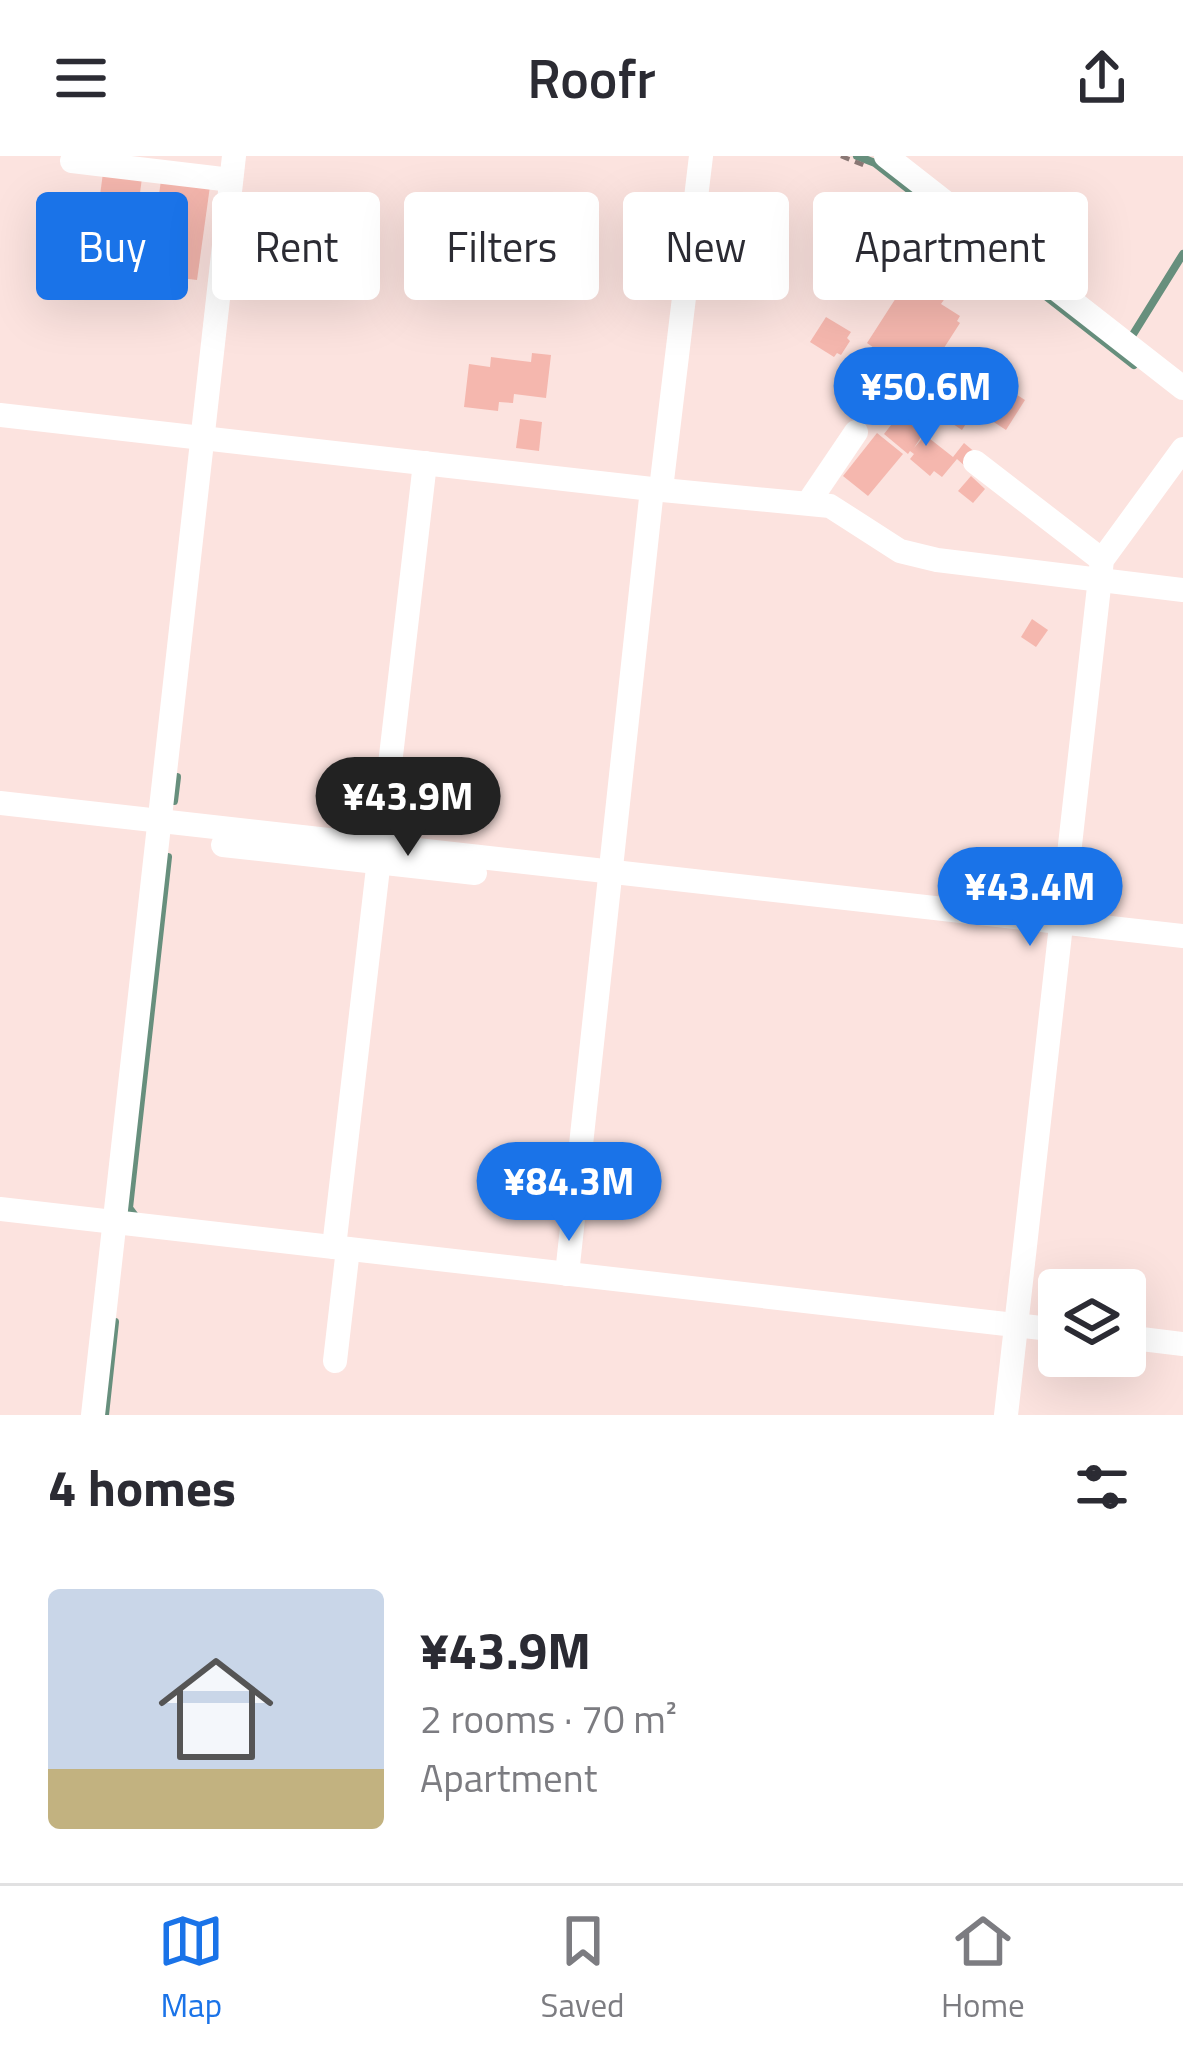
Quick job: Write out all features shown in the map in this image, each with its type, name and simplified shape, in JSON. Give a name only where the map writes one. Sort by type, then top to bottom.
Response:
[{"type":"street","points":[[567,1274],[608,880],[700,156]]},
{"type":"street","points":[[886,156],[1183,388]]},
{"type":"street","points":[[72,161],[232,168],[93,1415]]},
{"type":"street","points":[[0,415],[830,506],[900,551],[937,560],[1101,570],[1183,590]]},
{"type":"street","points":[[808,503],[856,432]]},
{"type":"street","points":[[1006,1415],[1101,570],[1183,448]]},
{"type":"street","points":[[974,462],[1101,570]]},
{"type":"street","points":[[335,1361],[340,1248],[378,854],[425,464]]},
{"type":"street","points":[[0,803],[160,829],[1062,931],[1183,953]]},
{"type":"street","points":[[0,819],[160,829]]},
{"type":"street","points":[[1062,931],[1183,936]]},
{"type":"street","points":[[0,1209],[1038,1328]]},
{"type":"street","points":[[1146,1340],[1183,1344]]},
{"type":"building","points":[[103,173],[142,178],[140,192],[100,192]]},
{"type":"building","points":[[161,180],[210,186],[197,280],[188,279],[188,192],[159,192]]},
{"type":"building","points":[[895,300],[944,300],[941,304],[960,316],[942,351],[949,355],[933,381],[908,374],[867,343]]},
{"type":"building","points":[[826,317],[851,332],[841,355],[834,357],[810,342]]},
{"type":"building","points":[[532,353],[551,355],[546,398],[514,394],[513,403],[499,402],[498,411],[464,407],[469,364],[490,367],[491,357],[531,362]]},
{"type":"building","points":[[953,353],[986,368],[983,372],[994,379],[962,430],[953,424],[956,420],[924,399]]},
{"type":"building","points":[[1005,387],[1025,400],[1006,430],[977,411],[989,392],[999,397]]},
{"type":"building","points":[[899,415],[923,434],[914,448],[925,435],[953,457],[964,443],[977,454],[966,467],[957,459],[942,477],[934,471],[930,476],[910,459],[914,454],[884,434]]},
{"type":"building","points":[[520,419],[542,422],[539,451],[516,448]]},
{"type":"building","points":[[877,433],[903,454],[868,496],[843,476]]},
{"type":"building","points":[[971,476],[985,489],[973,503],[958,491]]},
{"type":"building","points":[[1032,619],[1048,630],[1036,647],[1021,637]]},
{"type":"waterway","points":[[857,156],[875,163],[1134,365]]},
{"type":"waterway","points":[[1132,336],[1183,254]]},
{"type":"waterway","points":[[174,801],[177,777]]},
{"type":"waterway","points":[[135,1216],[129,1208],[168,857]]},
{"type":"waterway","points":[[105,1415],[115,1322]]}]
